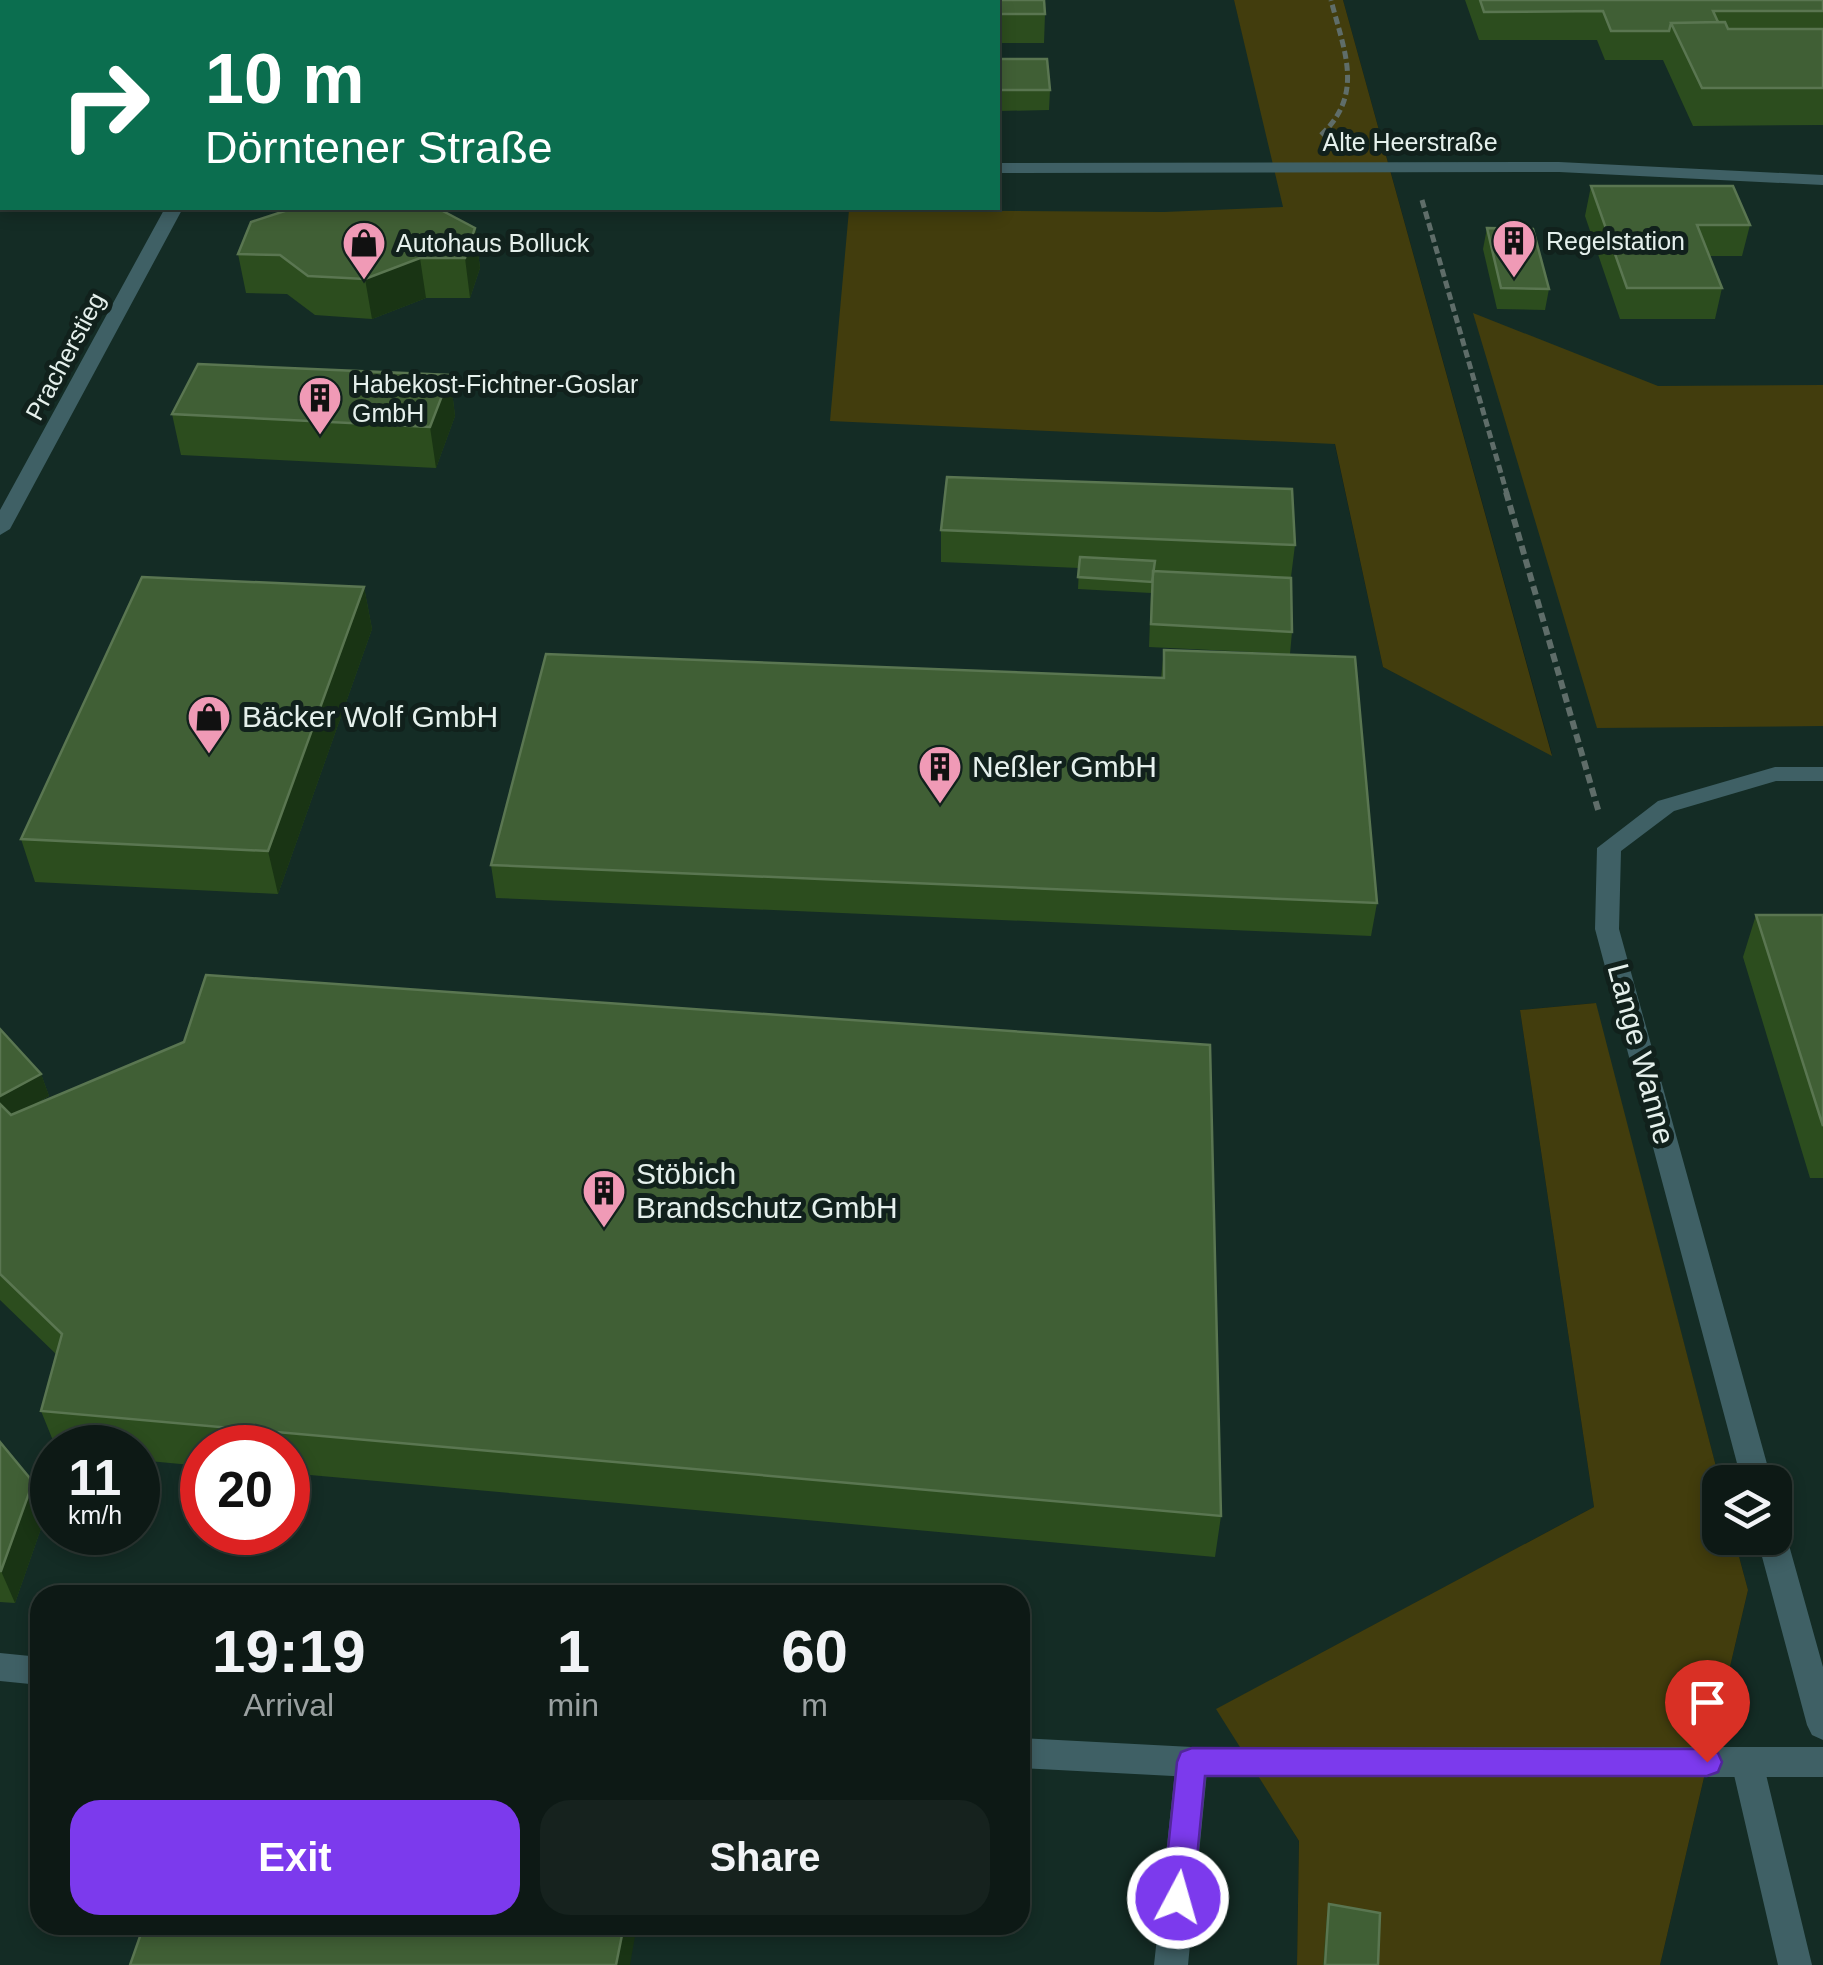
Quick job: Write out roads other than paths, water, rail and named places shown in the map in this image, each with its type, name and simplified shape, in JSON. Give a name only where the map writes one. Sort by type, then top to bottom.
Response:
[{"type":"street","name":"Alte Heerstraße","points":[[1000,168],[1412,166],[1690,171],[1823,180]]},
{"type":"street","name":"Pracherstieg","points":[[0,529],[173,210]]},
{"type":"street","name":"Lange Wanne","points":[[1752,1465],[1607,929],[1609,848],[1666,806],[1774,774],[1823,774]]},
{"type":"street","points":[[1777,1555],[1823,1725]]},
{"type":"street","points":[[0,1667],[30,1670]]},
{"type":"street","points":[[1030,1754],[1192,1762],[1823,1762]]},
{"type":"street","points":[[1171,1965],[1192,1762]]},
{"type":"street","points":[[1747,1762],[1796,1965]]},
{"type":"place","name":"Regelstation","points":[[1514,279]]},
{"type":"place","name":"Autohaus Bolluck","points":[[364,281]]},
{"type":"place","name":"Habekost-Fichtner-Goslar GmbH","points":[[320,436]]},
{"type":"place","name":"Bäcker Wolf GmbH","points":[[209,755]]},
{"type":"place","name":"Neßler GmbH","points":[[940,805]]},
{"type":"place","name":"Stöbich Brandschutz GmbH","points":[[604,1229]]}]
